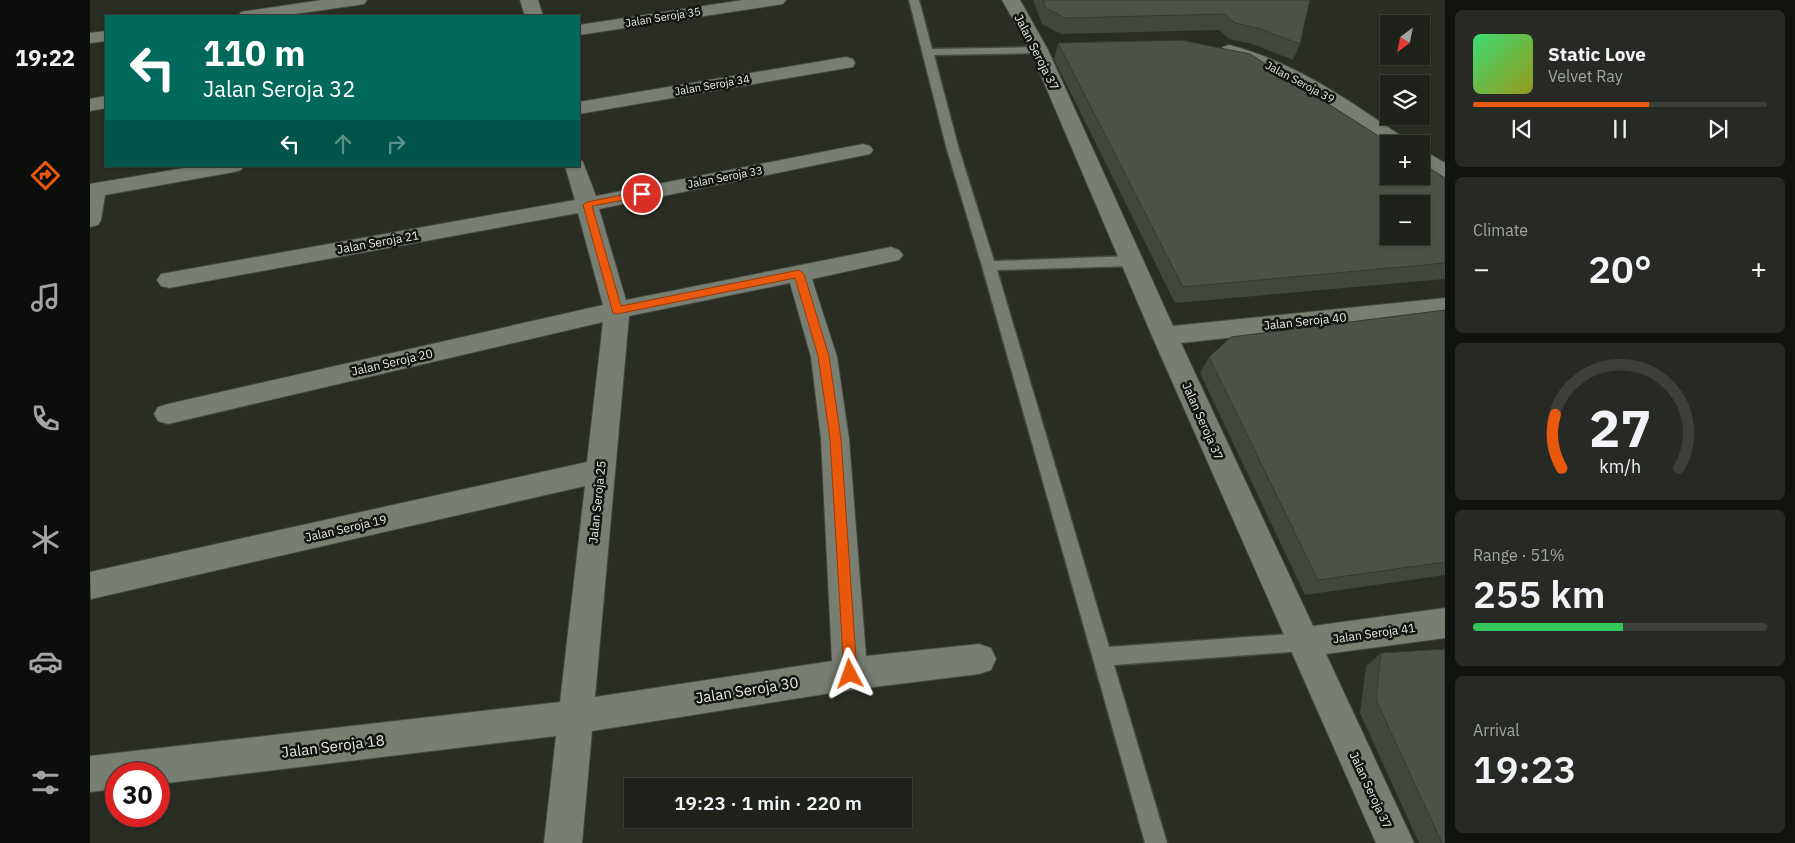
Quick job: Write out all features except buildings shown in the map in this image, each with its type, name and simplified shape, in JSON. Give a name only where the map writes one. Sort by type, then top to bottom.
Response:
[{"type":"street","points":[[254,15],[358,0]]},
{"type":"street","points":[[529,0],[534,15]]},
{"type":"street","name":"Jalan Seroja 35","points":[[580,30],[778,0]]},
{"type":"street","name":"Jalan Seroja 37","points":[[1010,0],[1049,50],[1132,261],[1395,843]]},
{"type":"street","points":[[90,38],[105,36]]},
{"type":"street","name":"Jalan Seroja 39","points":[[1216,48],[1253,58],[1295,77],[1386,135]]},
{"type":"street","name":"Jalan Seroja 34","points":[[580,108],[846,63]]},
{"type":"street","points":[[90,105],[105,102]]},
{"type":"street","name":"Jalan Seroja 33","points":[[587,205],[863,150]]},
{"type":"street","points":[[1430,164],[1445,173]]},
{"type":"street","points":[[90,220],[92,190],[229,167]]},
{"type":"street","name":"Jalan Seroja 25","points":[[563,843],[617,310],[576,167]]},
{"type":"street","name":"Jalan Seroja 21","points":[[169,280],[587,205]]},
{"type":"street","name":"Jalan Seroja 20","points":[[168,414],[617,310],[891,255]]},
{"type":"street","points":[[799,274],[824,356],[835,439],[850,674]]},
{"type":"street","name":"Jalan Seroja 40","points":[[1165,336],[1445,306]]},
{"type":"street","name":"Jalan Seroja 19","points":[[91,585],[600,470]]},
{"type":"street","name":"Jalan Seroja 41","points":[[1303,642],[1445,623]]},
{"type":"street","name":"Jalan Seroja 30","points":[[576,717],[850,674],[979,659]]},
{"type":"street","name":"Jalan Seroja 18","points":[[90,774],[576,717]]},
{"type":"lane","points":[[914,0],[952,146],[989,266],[1156,843]]},
{"type":"lane","points":[[928,52],[1049,50]]},
{"type":"lane","points":[[989,266],[1132,261]]},
{"type":"lane","points":[[1102,657],[1303,642]]},
{"type":"route","points":[[642,194],[587,205],[617,310],[799,274],[824,356],[835,439],[850,674]]}]
